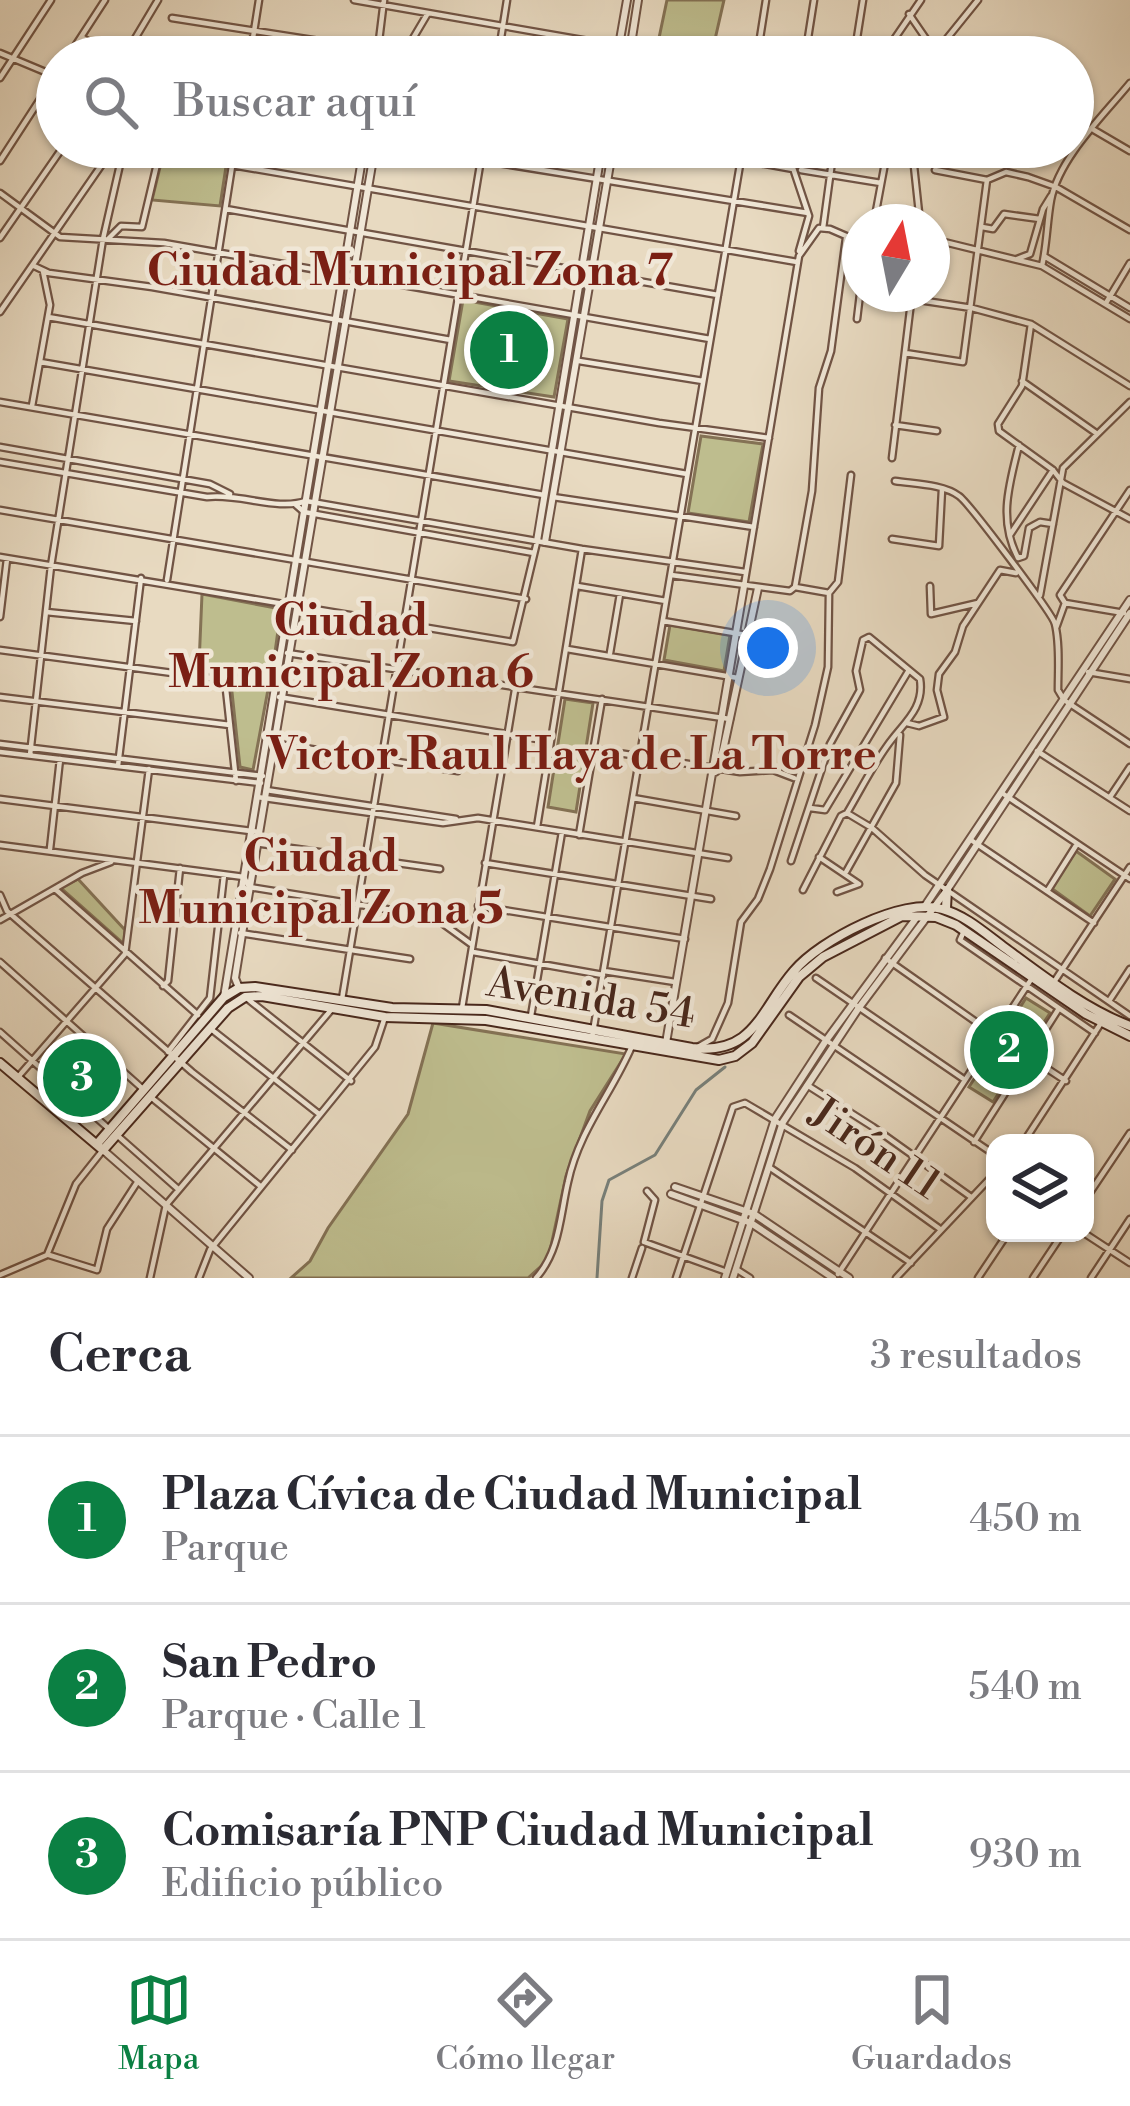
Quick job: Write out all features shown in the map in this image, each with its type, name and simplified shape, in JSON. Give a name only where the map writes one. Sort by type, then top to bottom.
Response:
[{"type":"main road","points":[[944,888],[946,910]]},
{"type":"main road","name":"Avenida 54","points":[[242,992],[272,988],[399,1009],[461,1008],[531,1018],[593,1034],[696,1048],[723,1047],[742,1039],[796,968],[818,951],[890,912],[907,906],[927,911]]},
{"type":"main road","points":[[0,1063],[100,1147],[148,1095],[224,998],[242,992],[385,1018],[486,1020],[593,1034],[712,1060],[735,1056],[752,1043],[812,964],[897,918],[946,910],[1129,1033]]},
{"type":"main road","points":[[927,911],[948,920],[962,935],[1101,1023],[1129,1033]]},
{"type":"main road","points":[[175,1057],[211,1028],[242,992]]},
{"type":"street","points":[[0,78],[51,0]]},
{"type":"street","points":[[82,36],[105,0]]},
{"type":"street","points":[[137,36],[158,0]]},
{"type":"street","points":[[253,36],[260,0]]},
{"type":"street","points":[[354,0],[558,36]]},
{"type":"street","points":[[502,36],[508,0]]},
{"type":"street","points":[[621,36],[627,0]]},
{"type":"street","points":[[632,36],[638,0]]},
{"type":"street","points":[[760,36],[766,0]]},
{"type":"street","points":[[808,36],[814,0]]},
{"type":"street","points":[[857,36],[863,0]]},
{"type":"street","points":[[895,36],[921,0]]},
{"type":"street","points":[[948,36],[978,0]]},
{"type":"street","points":[[379,36],[383,2]]},
{"type":"street","points":[[415,36],[428,13]]},
{"type":"street","points":[[909,14],[922,36]]},
{"type":"street","points":[[172,18],[281,36]]},
{"type":"street","points":[[0,53],[36,67]]},
{"type":"street","points":[[1130,83],[1094,130],[1130,151]]},
{"type":"street","points":[[0,161],[36,107]]},
{"type":"street","points":[[0,238],[48,168]]},
{"type":"street","points":[[0,313],[100,168]]},
{"type":"street","points":[[31,751],[51,566],[120,168]]},
{"type":"street","points":[[105,239],[121,226],[142,226],[156,168]]},
{"type":"street","points":[[167,583],[232,168]]},
{"type":"street","points":[[250,168],[798,259]]},
{"type":"street","points":[[349,276],[360,168]]},
{"type":"street","points":[[351,1081],[242,992],[235,978],[244,877],[340,322],[371,168]]},
{"type":"street","points":[[342,1000],[480,168]]},
{"type":"street","points":[[525,168],[808,213]]},
{"type":"street","points":[[556,451],[559,403],[599,168]]},
{"type":"street","points":[[0,617],[4,558],[513,643],[534,553],[541,542],[610,168]]},
{"type":"street","points":[[593,1034],[740,168]]},
{"type":"street","points":[[787,168],[881,183]]},
{"type":"street","points":[[798,259],[823,227],[830,168]]},
{"type":"street","points":[[877,204],[884,168]]},
{"type":"street","points":[[914,168],[918,204]]},
{"type":"street","points":[[1017,259],[1030,254],[1040,219],[1066,168]]},
{"type":"street","points":[[726,718],[728,676],[808,213],[797,170]]},
{"type":"street","points":[[934,170],[987,180],[1013,172],[1056,187],[1130,230]]},
{"type":"street","points":[[905,353],[963,362],[987,180]]},
{"type":"street","points":[[0,193],[55,235],[219,253],[710,339]]},
{"type":"street","points":[[1042,266],[1051,196]]},
{"type":"street","points":[[226,209],[718,295]]},
{"type":"street","points":[[981,227],[993,229],[1004,214],[1040,219]]},
{"type":"street","points":[[823,227],[842,234]]},
{"type":"street","points":[[950,243],[1042,266],[1130,319]]},
{"type":"street","points":[[1044,256],[1130,308]]},
{"type":"street","points":[[1106,303],[1130,263]]},
{"type":"street","points":[[34,266],[43,272],[451,340]]},
{"type":"street","points":[[32,406],[50,295],[43,272]]},
{"type":"street","points":[[671,574],[758,588],[790,591],[795,587],[812,491],[819,388],[831,350],[842,272]]},
{"type":"street","points":[[950,304],[1031,324],[1130,386]]},
{"type":"street","points":[[857,319],[858,312]]},
{"type":"street","points":[[892,458],[910,312]]},
{"type":"street","points":[[48,317],[769,438]]},
{"type":"street","points":[[1031,324],[1022,381],[998,424],[999,431],[1064,483],[1130,520]]},
{"type":"street","points":[[576,360],[703,381]]},
{"type":"street","points":[[40,362],[688,474]]},
{"type":"street","points":[[1022,381],[1098,434]]},
{"type":"street","points":[[0,402],[754,527]]},
{"type":"street","points":[[1040,595],[1064,468],[1130,402]]},
{"type":"street","points":[[895,425],[937,431]]},
{"type":"street","points":[[1019,446],[1006,492],[1015,555],[1022,558],[1029,528],[1040,522],[1053,524]]},
{"type":"street","points":[[0,448],[210,484],[230,494]]},
{"type":"street","points":[[0,462],[207,497],[230,494],[296,505],[309,513],[534,553]]},
{"type":"street","points":[[1010,535],[1053,470]]},
{"type":"street","points":[[696,1048],[712,1040],[728,1003],[741,922],[758,899],[770,869],[815,725],[828,667],[829,593],[838,582],[851,476]]},
{"type":"street","points":[[895,481],[942,489],[963,499],[1040,595],[1056,628]]},
{"type":"street","points":[[892,539],[940,546],[942,489]]},
{"type":"street","points":[[1127,613],[1064,603],[1060,598],[1130,490]]},
{"type":"street","points":[[296,505],[310,501],[745,572]]},
{"type":"street","points":[[0,510],[526,599]]},
{"type":"street","points":[[907,723],[919,726],[944,717],[937,681],[1000,570],[997,546]]},
{"type":"street","points":[[537,828],[582,548]]},
{"type":"street","points":[[1000,570],[1023,576]]},
{"type":"street","points":[[118,762],[141,578]]},
{"type":"street","points":[[577,586],[667,601]]},
{"type":"street","points":[[929,586],[931,614],[979,603]]},
{"type":"street","points":[[795,587],[829,593]]},
{"type":"street","points":[[667,1043],[726,718],[758,588]]},
{"type":"street","points":[[609,656],[620,594]]},
{"type":"street","points":[[729,1276],[779,1120],[855,1006],[944,888],[1127,613],[1130,600]]},
{"type":"street","points":[[1064,603],[1056,628],[1058,690],[1068,702],[1130,744]]},
{"type":"street","points":[[46,612],[136,621]]},
{"type":"street","points":[[663,620],[748,635]]},
{"type":"street","points":[[791,861],[830,744],[860,690],[856,671],[863,640],[869,637],[920,679],[922,690],[907,723],[841,817],[803,890]]},
{"type":"street","points":[[567,649],[739,678]]},
{"type":"street","points":[[0,650],[225,680],[236,777]]},
{"type":"street","points":[[285,653],[726,718]]},
{"type":"street","points":[[810,808],[825,811],[909,669]]},
{"type":"street","points":[[1088,672],[1130,679]]},
{"type":"street","points":[[461,1008],[516,684]]},
{"type":"street","points":[[0,697],[230,725]]},
{"type":"street","points":[[278,697],[550,741]]},
{"type":"street","points":[[579,835],[602,699]]},
{"type":"street","points":[[846,872],[896,783],[901,729]]},
{"type":"street","points":[[270,742],[458,771]]},
{"type":"street","points":[[0,748],[236,777],[263,787],[374,809],[492,820],[728,858]]},
{"type":"street","points":[[593,749],[740,772],[773,770],[796,779]]},
{"type":"street","points":[[1036,750],[1130,811]]},
{"type":"street","points":[[31,751],[60,759],[236,777]]},
{"type":"street","points":[[50,850],[60,759]]},
{"type":"street","points":[[1110,797],[1130,767]]},
{"type":"street","points":[[18,1077],[125,954],[148,769]]},
{"type":"street","points":[[1006,795],[1127,878]]},
{"type":"street","points":[[633,798],[736,816]]},
{"type":"street","points":[[0,799],[255,832]]},
{"type":"street","points":[[847,813],[944,888],[1130,1016]]},
{"type":"street","points":[[531,1018],[562,832]]},
{"type":"street","points":[[975,842],[1094,923]]},
{"type":"street","points":[[253,843],[440,869]]},
{"type":"street","points":[[224,998],[249,887],[253,843]]},
{"type":"street","points":[[1047,891],[1078,844]]},
{"type":"street","points":[[0,845],[244,877]]},
{"type":"street","points":[[819,857],[859,884],[837,892]]},
{"type":"street","points":[[0,920],[93,867],[117,860]]},
{"type":"street","points":[[485,863],[711,899]]},
{"type":"street","points":[[163,986],[180,867]]},
{"type":"street","points":[[1054,982],[1130,867]]},
{"type":"street","points":[[175,1057],[210,998],[224,874]]},
{"type":"street","points":[[244,877],[249,887]]},
{"type":"street","points":[[249,887],[358,902],[430,918],[471,948],[677,982]]},
{"type":"street","points":[[55,889],[198,1016]]},
{"type":"street","points":[[0,895],[7,911],[175,1057],[292,1150]]},
{"type":"street","points":[[478,906],[685,939]]},
{"type":"street","points":[[238,933],[410,959]]},
{"type":"street","points":[[962,935],[1026,988],[1095,1034]]},
{"type":"street","points":[[889,961],[996,1036]]},
{"type":"street","points":[[0,962],[148,1095],[261,1186]]},
{"type":"street","points":[[1109,1001],[1130,969]]},
{"type":"street","points":[[816,978],[965,1080]]},
{"type":"street","points":[[835,1276],[1032,979]]},
{"type":"street","points":[[150,1278],[166,1205],[333,1008]]},
{"type":"street","points":[[974,1142],[1058,1010]]},
{"type":"street","points":[[789,1015],[986,1149]]},
{"type":"street","points":[[199,1278],[214,1248],[261,1186],[351,1081],[375,1047],[385,1018]]},
{"type":"street","points":[[1029,1134],[1101,1023]]},
{"type":"street","points":[[211,1028],[321,1116]]},
{"type":"street","points":[[0,1032],[178,1189]]},
{"type":"street","points":[[536,1278],[551,1261],[568,1178],[584,1134],[632,1046]]},
{"type":"street","points":[[1028,1056],[1066,1081]]},
{"type":"street","points":[[803,1082],[970,1197]]},
{"type":"street","points":[[676,1278],[734,1107],[745,1103],[779,1120]]},
{"type":"street","points":[[729,1276],[736,1268],[769,1167],[779,1120]]},
{"type":"street","name":"Jirón 11","points":[[779,1120],[940,1229]]},
{"type":"street","points":[[1094,1188],[1127,1144],[1130,1132]]},
{"type":"street","points":[[47,1255],[76,1184],[100,1147],[247,1277]]},
{"type":"street","points":[[769,1167],[911,1263]]},
{"type":"street","points":[[0,1275],[47,1255],[98,1270],[107,1229],[138,1181]]},
{"type":"street","points":[[896,1278],[986,1182]]},
{"type":"street","points":[[673,1190],[749,1217],[835,1276],[849,1278]]},
{"type":"street","points":[[647,1191],[656,1200],[644,1242],[729,1276]]},
{"type":"street","points":[[1091,1278],[1130,1219]]},
{"type":"street","points":[[1094,1240],[1130,1263]]},
{"type":"street","points":[[977,1278],[1002,1242]]},
{"type":"street","points":[[1033,1278],[1057,1242]]},
{"type":"street","points":[[632,1278],[642,1248]]},
{"type":"street","points":[[736,1268],[750,1278]]},
{"type":"shaded area","points":[[667,0],[724,0],[716,36],[659,36]]},
{"type":"shaded area","points":[[160,168],[226,168],[220,206],[152,200]]},
{"type":"shaded area","points":[[463,300],[568,319],[554,397],[449,381]]},
{"type":"shaded area","points":[[701,436],[763,444],[749,522],[688,513]]},
{"type":"shaded area","points":[[202,594],[281,609],[272,674],[199,665]]},
{"type":"shaded area","points":[[670,625],[730,635],[724,671],[664,660]]},
{"type":"shaded area","points":[[230,674],[270,679],[253,770],[240,767]]},
{"type":"shaded area","points":[[565,699],[593,703],[576,812],[548,807]]},
{"type":"shaded area","points":[[1076,851],[1115,879],[1090,916],[1051,888]]},
{"type":"shaded area","points":[[78,879],[125,930],[124,944],[61,888]]},
{"type":"shaded area","points":[[1026,998],[1050,1013],[993,1102],[969,1087]]},
{"type":"shaded area","points":[[433,1023],[626,1054],[590,1111],[566,1176],[548,1260],[528,1278],[291,1278],[310,1261],[408,1114]]},
{"type":"waterway","points":[[597,1278],[602,1201],[609,1180],[655,1155],[696,1090],[725,1067]]},
{"type":"place","name":"Plaza Cívica de Ciudad Municipal","points":[[509,350]]},
{"type":"place","name":"San Pedro","points":[[1009,1050]]},
{"type":"place","name":"Comisaría PNP Ciudad Municipal","points":[[82,1078]]},
{"type":"district","name":"Ciudad Municipal Zona 7","points":[[410,271]]},
{"type":"district","name":"Ciudad Municipal Zona 6","points":[[351,647]]},
{"type":"district","name":"Victor Raul Haya de La Torre","points":[[572,755]]},
{"type":"district","name":"Ciudad Municipal Zona 5","points":[[321,883]]}]
